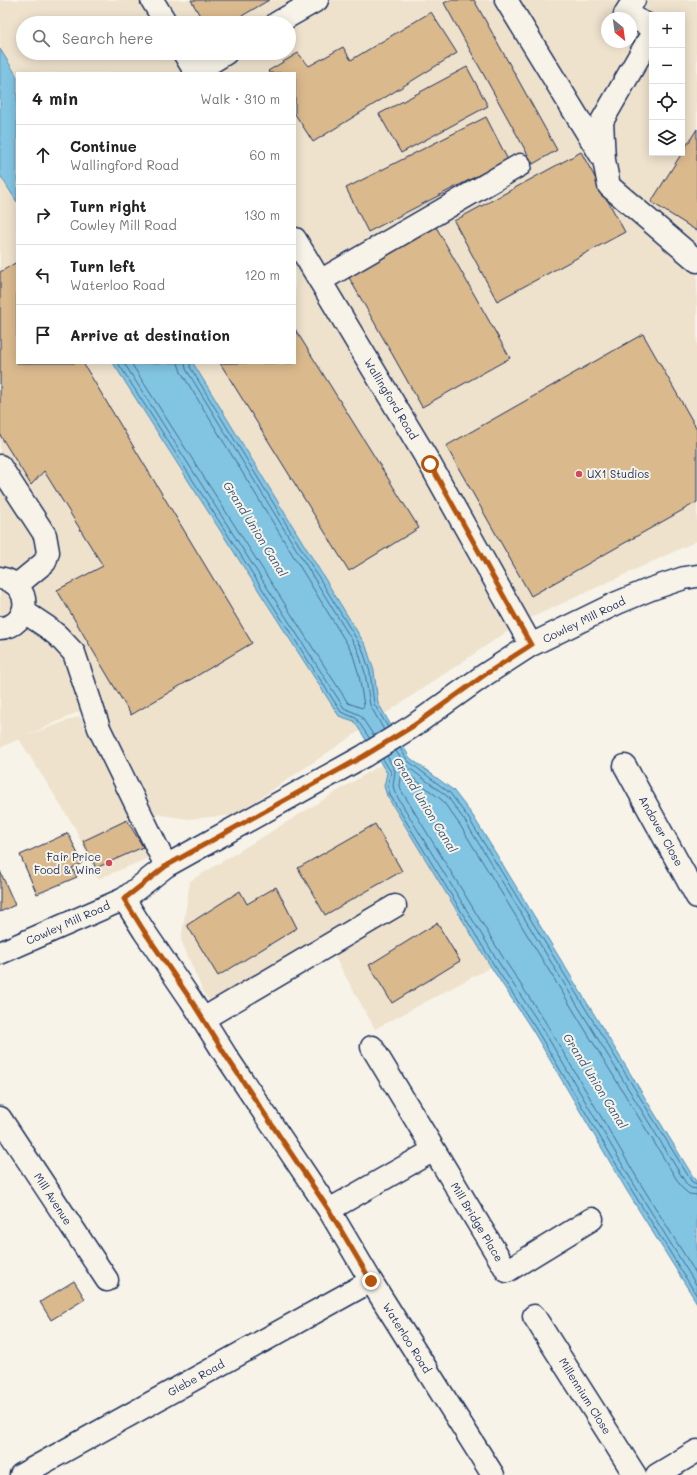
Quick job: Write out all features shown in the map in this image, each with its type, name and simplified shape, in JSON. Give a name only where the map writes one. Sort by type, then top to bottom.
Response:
[{"type":"street","points":[[152,0],[162,16]]},
{"type":"street","points":[[289,16],[316,0]]},
{"type":"street","points":[[506,0],[604,160]]},
{"type":"street","points":[[634,0],[625,14],[649,26]]},
{"type":"street","points":[[649,39],[602,121],[604,160],[609,186],[697,261]]},
{"type":"street","points":[[188,60],[195,72],[215,60]]},
{"type":"street","points":[[320,281],[520,165]]},
{"type":"street","name":"Wallingford Road","points":[[296,241],[430,464],[531,645]]},
{"type":"street","points":[[0,466],[45,535],[48,552],[45,562],[9,581],[22,592],[24,600],[23,611],[20,618],[15,623],[0,628]]},
{"type":"street","name":"Cowley Mill Road","points":[[0,953],[124,899],[166,866],[364,756],[413,726],[486,674],[531,645],[651,588],[684,578],[697,576]]},
{"type":"street","points":[[23,611],[53,631],[74,653],[99,728],[166,866]]},
{"type":"street","name":"Andover Close","points":[[625,766],[697,897]]},
{"type":"street","name":"Waterloo Road","points":[[124,899],[329,1210],[371,1281],[492,1475]]},
{"type":"street","points":[[203,1019],[395,906]]},
{"type":"street","name":"Mill Bridge Place","points":[[372,1047],[507,1271],[592,1219]]},
{"type":"street","name":"Mill Avenue","points":[[0,1118],[106,1280]]},
{"type":"street","points":[[329,1210],[434,1150]]},
{"type":"street","name":"Glebe Road","points":[[21,1475],[371,1281]]},
{"type":"street","name":"Millennium Close","points":[[534,1316],[635,1475]]},
{"type":"street","points":[[657,1475],[697,1451]]},
{"type":"shaded area","points":[[0,0],[697,0],[697,541],[520,623],[235,815],[188,819],[155,814],[100,702],[26,736],[80,716],[113,785],[151,857],[98,879],[75,828],[19,739],[0,748]]},
{"type":"shaded area","points":[[382,764],[387,773],[384,786],[387,796],[491,967],[375,1029],[333,954],[221,1018],[203,992],[181,940],[190,881]]},
{"type":"water","points":[[0,49],[16,74],[16,200],[0,175]]},
{"type":"water","name":"Grand Union Canal","points":[[114,364],[194,364],[366,646],[374,671],[378,703],[410,758],[453,790],[473,816],[697,1183],[697,1303],[627,1191],[533,1031],[491,967],[387,796],[384,786],[387,773],[354,721],[339,716]]},
{"type":"building","points":[[191,0],[269,0],[242,16],[200,16]]},
{"type":"building","points":[[450,0],[474,0],[557,150],[533,164],[444,3]]},
{"type":"building","points":[[431,12],[457,53],[313,142],[296,116],[296,72],[268,71],[286,60],[296,60],[296,54],[298,53],[309,66],[343,47],[351,60]]},
{"type":"building","points":[[467,67],[488,106],[401,153],[379,114]]},
{"type":"building","points":[[486,117],[508,160],[368,232],[346,188]]},
{"type":"building","points":[[697,129],[697,231],[651,202],[680,156],[685,156],[685,148]]},
{"type":"building","points":[[581,152],[625,232],[497,301],[454,221]]},
{"type":"building","points":[[435,225],[510,358],[422,407],[347,274]]},
{"type":"building","points":[[16,263],[16,364],[84,364],[252,643],[131,715],[57,590],[103,566],[44,471],[31,485],[0,435],[0,272]]},
{"type":"building","points":[[296,331],[419,528],[349,571],[221,364],[296,364]]},
{"type":"building","name":"UX1 Studios","points":[[643,334],[697,429],[697,502],[531,596],[446,446]]},
{"type":"building","points":[[127,820],[143,847],[96,868],[83,841]]},
{"type":"building","points":[[375,824],[402,871],[325,915],[298,868]]},
{"type":"building","points":[[68,833],[82,863],[72,868],[77,877],[37,894],[20,855]]},
{"type":"building","points":[[0,871],[15,905],[0,912]]},
{"type":"building","points":[[276,887],[297,928],[218,976],[187,925],[240,891],[247,904]]},
{"type":"building","points":[[437,923],[460,961],[392,1003],[369,965]]},
{"type":"building","points":[[74,1281],[85,1299],[51,1320],[40,1302]]},
{"type":"place","name":"UX1 Studios","points":[[579,474]]},
{"type":"place","name":"Fair Price Food & Wine","points":[[109,863]]},
{"type":"route","points":[[371,1281],[329,1210],[226,1056],[124,899],[166,866],[364,756],[413,726],[486,674],[518,655],[531,645],[430,464]]}]
